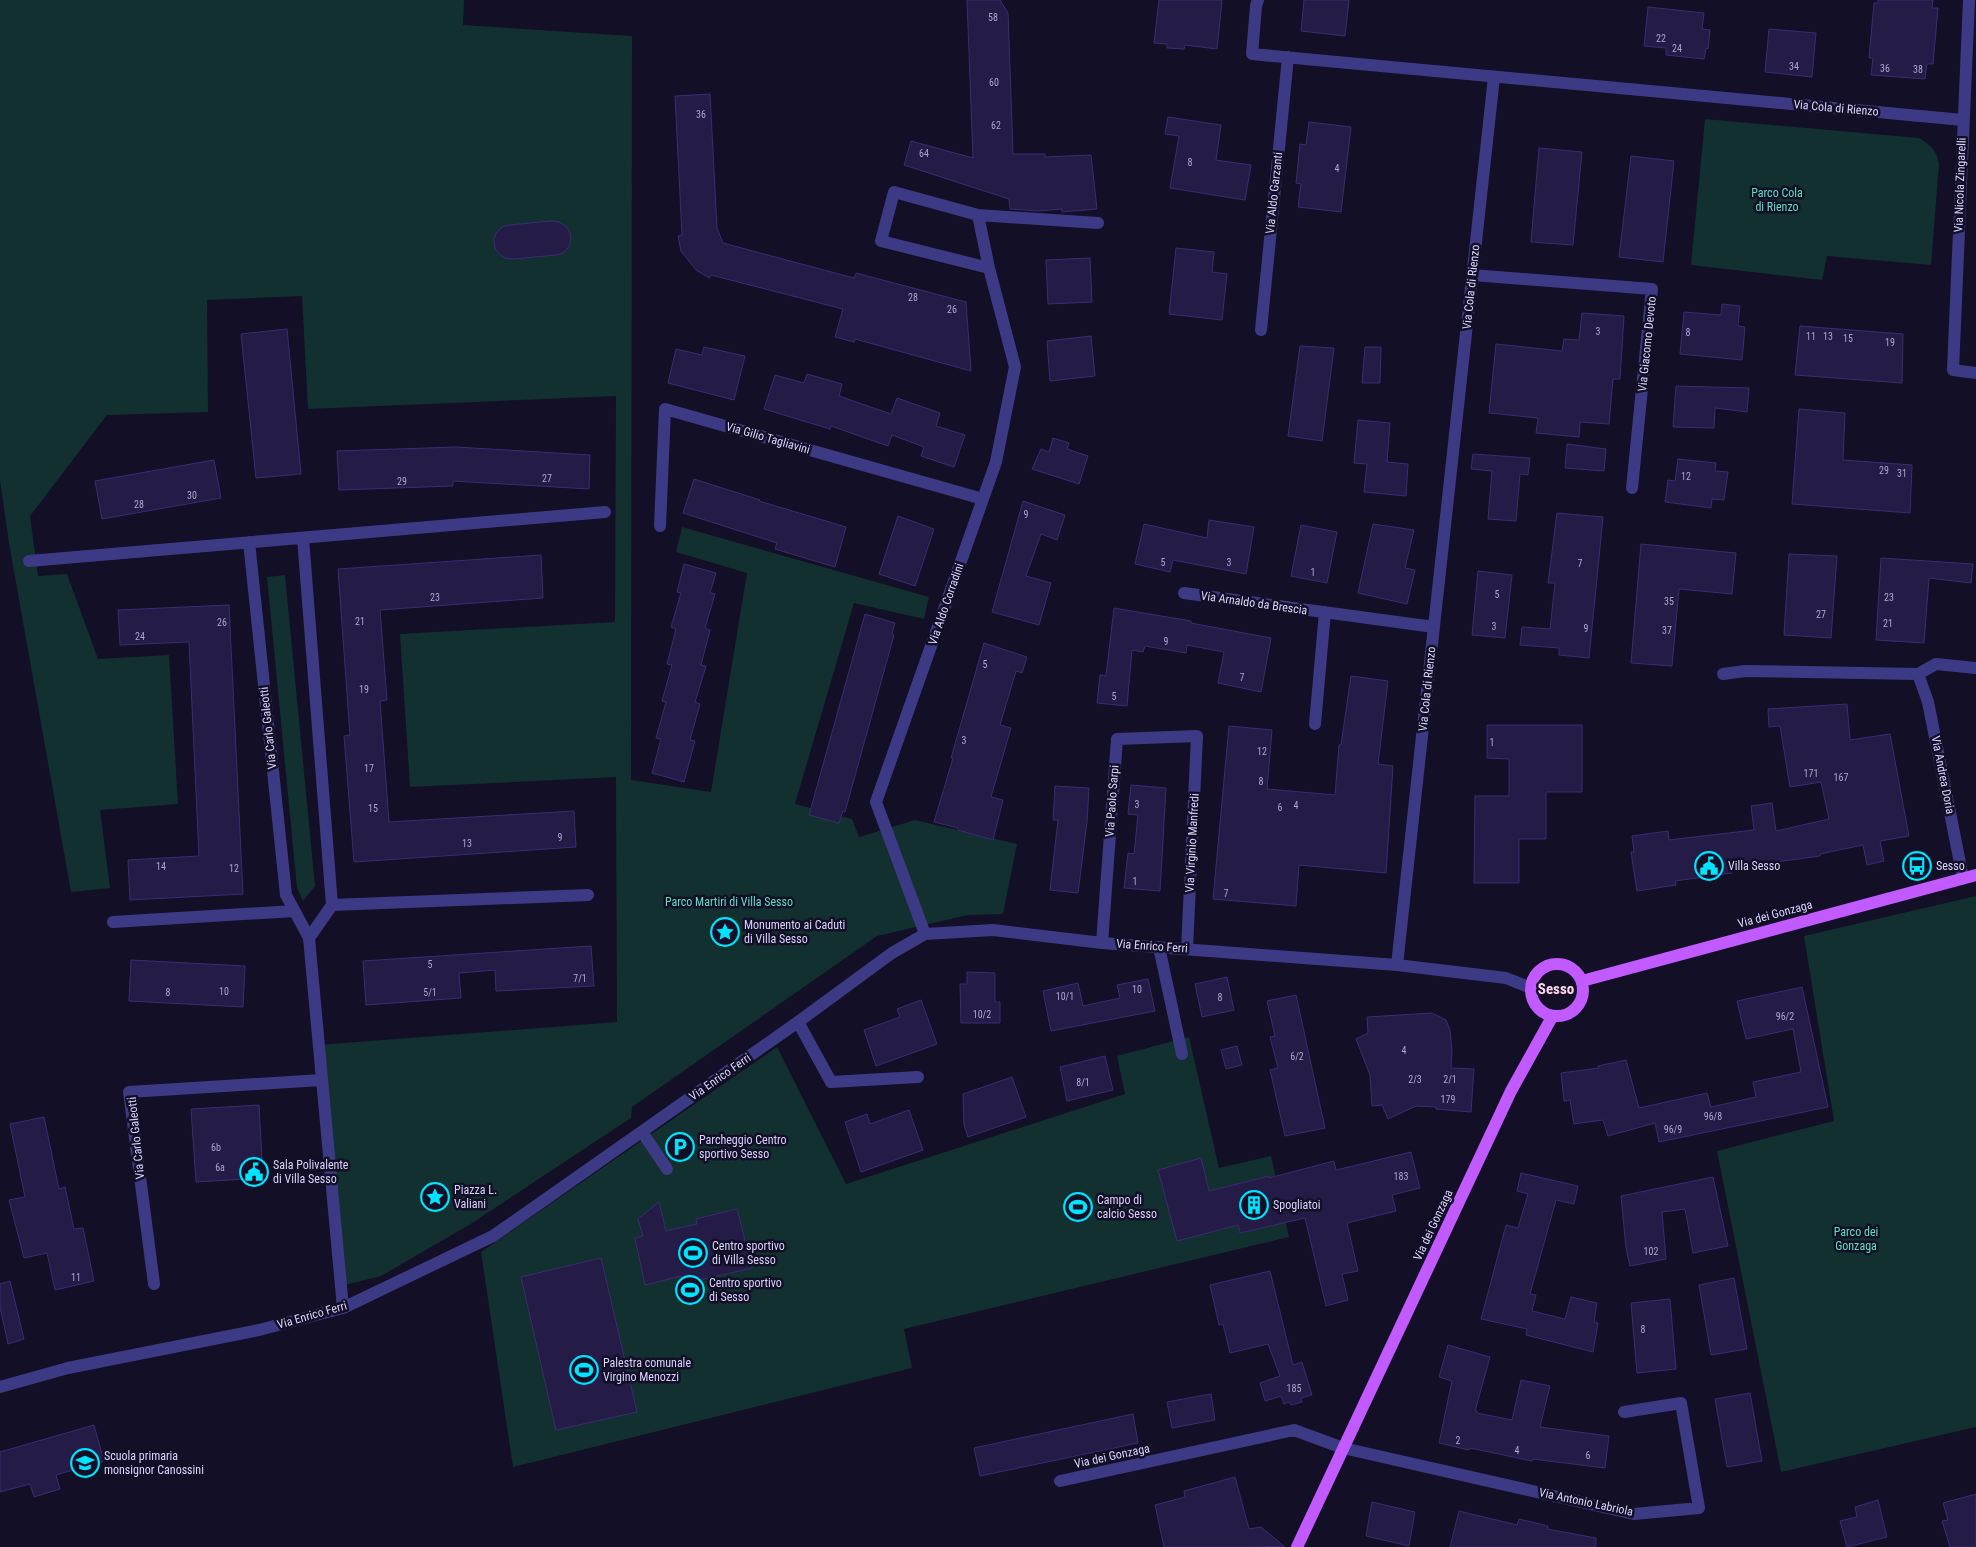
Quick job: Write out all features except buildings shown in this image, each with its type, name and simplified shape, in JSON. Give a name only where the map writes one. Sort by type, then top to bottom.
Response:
[{"type":"main road","name":"Via dei Gonzaga","points":[[1582,981],[1970,877]]},
{"type":"main road","points":[[1549,965],[1569,966],[1577,972],[1582,981],[1584,992],[1581,1003],[1574,1012],[1564,1017],[1552,1017],[1543,1013],[1536,1006],[1532,997],[1531,988],[1534,978],[1540,970],[1549,965]]},
{"type":"main road","name":"Via dei Gonzaga","points":[[1296,1547],[1507,1100],[1552,1017]]},
{"type":"street","points":[[1258,0],[1252,54],[1494,77]]},
{"type":"street","name":"Via Nicola Zingarelli","points":[[1969,0],[1953,370],[1976,373]]},
{"type":"street","name":"Via Aldo Garzanti","points":[[1260,330],[1288,57]]},
{"type":"street","name":"Via Cola di Rienzo","points":[[1398,965],[1494,77],[1963,120]]},
{"type":"street","points":[[988,268],[881,242],[894,192],[978,215],[1098,223]]},
{"type":"street","name":"Via Aldo Corradini","points":[[925,934],[876,802],[996,462],[1014,367],[988,268],[978,215]]},
{"type":"street","name":"Via Giacomo Devoto","points":[[1472,275],[1652,289],[1632,488]]},
{"type":"street","name":"Via Gilio Tagliavini","points":[[660,526],[665,409],[983,499]]},
{"type":"street","points":[[29,561],[605,512]]},
{"type":"street","points":[[303,538],[332,905],[309,938]]},
{"type":"street","name":"Via Carlo Galeotti","points":[[249,542],[286,895],[309,938],[343,1308]]},
{"type":"street","name":"Via Arnaldo da Brescia","points":[[1184,594],[1434,627]]},
{"type":"street","name":"Via Arnaldo da Brescia","points":[[1315,724],[1325,612]]},
{"type":"street","points":[[1723,674],[1736,671],[1918,674],[1936,664],[1976,668]]},
{"type":"street","name":"Via Andrea Doria","points":[[1918,674],[1928,702],[1970,877]]},
{"type":"street","name":"Via Paolo Sarpi","points":[[1102,943],[1117,740],[1196,736]]},
{"type":"street","name":"Via Virginio Manfredi","points":[[1187,949],[1196,736]]},
{"type":"street","points":[[332,905],[588,895]]},
{"type":"street","points":[[113,922],[294,911]]},
{"type":"street","name":"Via Enrico Ferri","points":[[0,1386],[68,1368],[258,1330],[343,1308],[493,1236],[798,1022],[892,952],[925,934],[993,930],[1102,943],[1398,965],[1506,978],[1531,988]]},
{"type":"street","points":[[1159,947],[1182,1054]]},
{"type":"street","points":[[798,1022],[831,1082],[918,1077]]},
{"type":"street","name":"Via Carlo Galeotti","points":[[154,1284],[129,1092],[321,1080]]},
{"type":"street","points":[[642,1132],[667,1169]]},
{"type":"street","name":"Via Antonio Labriola","points":[[1343,1448],[1634,1514],[1699,1508],[1681,1403],[1624,1412]]},
{"type":"street","name":"Via dei Gonzaga","points":[[1060,1481],[1294,1430],[1343,1448]]},
{"type":"green space","name":"Parco Martiri di Villa Sesso","points":[[0,0],[464,0],[463,25],[632,36],[631,780],[711,792],[747,573],[676,552],[682,527],[929,597],[924,619],[854,603],[795,804],[852,819],[859,837],[915,820],[1017,844],[1003,914],[968,915],[877,936],[632,1107],[631,1118],[469,1225],[381,1276],[341,1286],[318,1045],[617,1022],[616,777],[410,787],[400,634],[615,622],[616,396],[308,409],[302,296],[207,300],[208,412],[107,415],[30,516],[38,576],[67,574],[98,659],[169,655],[178,804],[100,810],[110,888],[71,892],[9,543],[0,480]]},
{"type":"green space","name":"Parco Cola di Rienzo","points":[[1705,119],[1919,138],[1935,152],[1939,164],[1931,265],[1827,256],[1822,280],[1691,265]]},
{"type":"green space","points":[[285,575],[315,886],[303,901],[297,888],[267,577]]},
{"type":"green space","name":"Parco dei Gonzaga","points":[[1976,896],[1976,1427],[1781,1472],[1717,1151],[1834,1121],[1804,936]]},
{"type":"green space","name":"Centro sportivo di Sesso","points":[[1189,1037],[1219,1168],[1271,1156],[1289,1237],[904,1329],[912,1368],[513,1467],[481,1252],[777,1047],[846,1184],[1125,1094],[1117,1056]]},
{"type":"place","name":"Villa Sesso","points":[[1709,866]]},
{"type":"place","name":"Sesso","points":[[1917,866]]},
{"type":"place","name":"Monumento ai Caduti di Villa Sesso","points":[[725,932]]},
{"type":"place","name":"Parcheggio Centro sportivo Sesso","points":[[680,1147]]},
{"type":"place","name":"Sala Polivalente di Villa Sesso","points":[[254,1172]]},
{"type":"place","name":"Piazza L. Valiani","points":[[435,1197]]},
{"type":"place","name":"Spogliatoi","points":[[1254,1205]]},
{"type":"place","name":"Campo di calcio Sesso","points":[[1078,1207]]},
{"type":"place","name":"Centro sportivo di Villa Sesso","points":[[693,1253]]},
{"type":"place","name":"Centro sportivo di Sesso","points":[[690,1290]]},
{"type":"place","name":"Palestra comunale Virgino Menozzi","points":[[584,1370]]},
{"type":"place","name":"Scuola primaria monsignor Canossini","points":[[85,1463]]},
{"type":"district","name":"Sesso","points":[[1556,989]]}]
